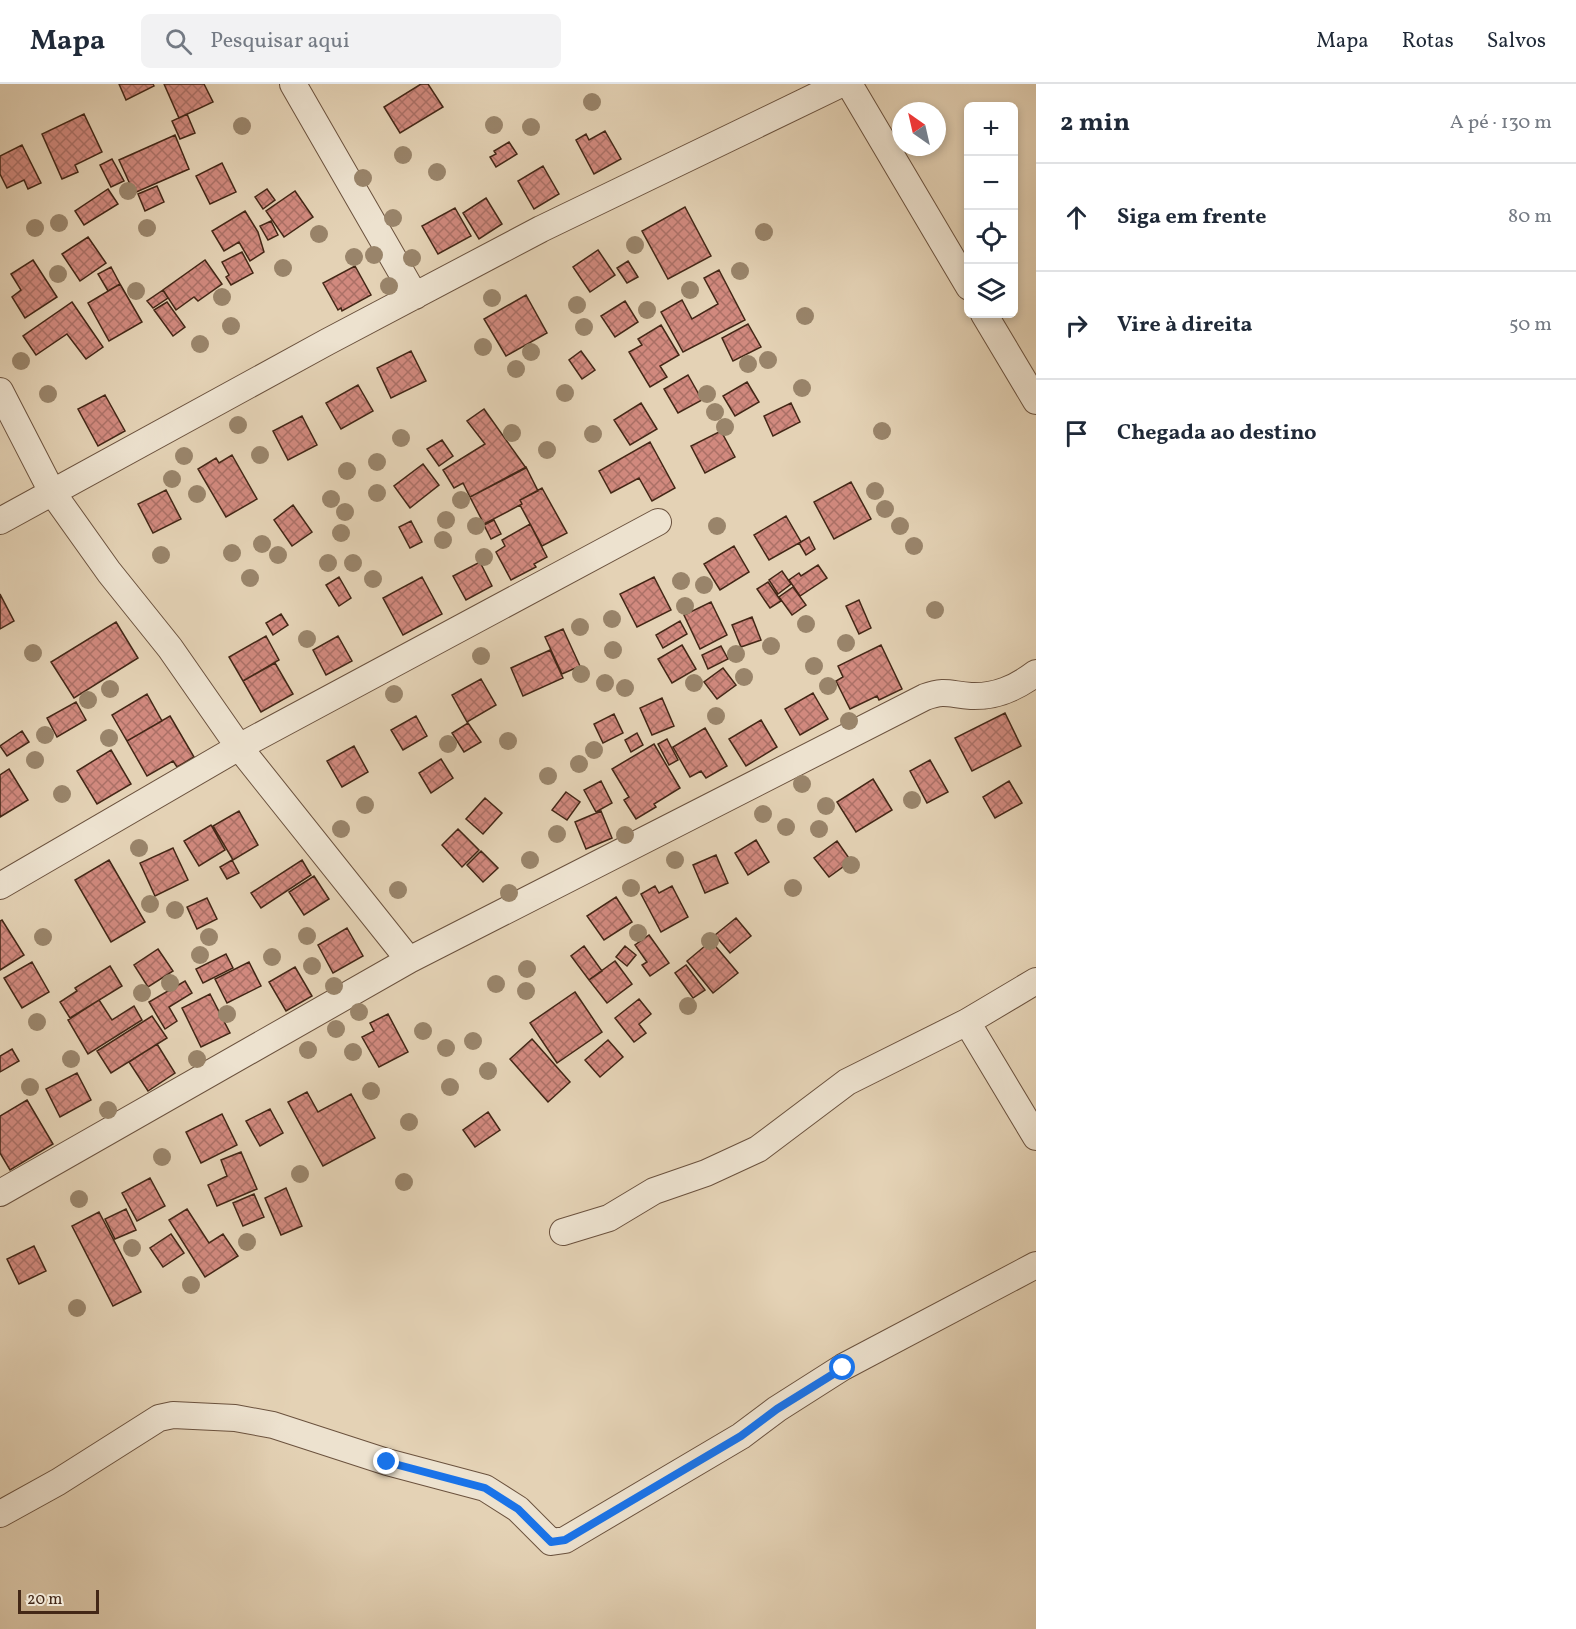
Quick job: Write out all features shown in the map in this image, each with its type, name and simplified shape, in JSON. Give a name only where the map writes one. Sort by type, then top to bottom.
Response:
[{"type":"street","points":[[293,84],[415,296]]},
{"type":"street","points":[[0,521],[541,229],[841,84]]},
{"type":"street","points":[[849,84],[964,279]]},
{"type":"street","points":[[988,318],[1026,362],[1036,401]]},
{"type":"street","points":[[0,391],[51,492],[109,572],[170,648],[239,747],[409,960]]},
{"type":"street","points":[[0,886],[239,747],[658,522]]},
{"type":"street","points":[[0,1192],[409,960],[925,697],[939,692],[970,696],[994,695],[1021,685],[1036,674]]},
{"type":"street","points":[[563,1232],[609,1218],[654,1191],[706,1173],[758,1149],[847,1082],[967,1022],[1036,981]]},
{"type":"street","points":[[967,1022],[1036,1137]]},
{"type":"street","points":[[0,1514],[58,1482],[159,1418],[183,1415],[235,1418],[273,1425],[387,1462],[485,1488],[518,1509],[551,1542],[557,1542],[565,1540],[741,1436],[777,1409],[843,1368],[1036,1265]]},
{"type":"building","points":[[119,84],[153,84],[154,86],[126,100]]},
{"type":"building","points":[[164,84],[204,84],[213,102],[179,118]]},
{"type":"building","points":[[421,84],[428,84],[443,107],[400,133],[384,107]]},
{"type":"building","points":[[84,114],[102,152],[75,165],[78,172],[62,179],[42,134]]},
{"type":"building","points":[[187,114],[195,133],[180,139],[172,121]]},
{"type":"building","points":[[605,131],[621,159],[594,174],[576,140],[586,134],[589,140]]},
{"type":"building","points":[[175,135],[189,169],[134,193],[119,160]]},
{"type":"building","points":[[509,142],[517,154],[496,167],[490,157],[496,154],[494,151]]},
{"type":"building","points":[[22,145],[41,183],[28,189],[24,180],[7,188],[0,174],[0,156]]},
{"type":"building","points":[[112,159],[124,181],[111,187],[100,165]]},
{"type":"building","points":[[222,163],[236,192],[210,204],[196,176]]},
{"type":"building","points":[[543,166],[559,194],[534,209],[518,181]]},
{"type":"building","points":[[157,186],[164,202],[145,211],[138,194]]},
{"type":"building","points":[[108,189],[118,204],[84,225],[75,211]]},
{"type":"building","points":[[267,189],[275,200],[263,209],[255,197]]},
{"type":"building","points":[[295,191],[313,217],[284,237],[266,211]]},
{"type":"building","points":[[486,198],[502,224],[479,239],[463,213]]},
{"type":"building","points":[[685,207],[711,256],[668,279],[642,231]]},
{"type":"building","points":[[455,208],[471,236],[438,254],[422,226]]},
{"type":"building","points":[[245,211],[258,232],[264,252],[250,261],[239,242],[224,251],[212,231]]},
{"type":"building","points":[[271,221],[278,235],[268,240],[260,226]]},
{"type":"building","points":[[88,237],[106,263],[80,281],[62,254]]},
{"type":"building","points":[[598,250],[615,275],[590,292],[573,267]]},
{"type":"building","points":[[242,252],[253,273],[231,285],[222,262]]},
{"type":"building","points":[[33,260],[57,297],[25,318],[12,297],[21,290],[11,274]]},
{"type":"building","points":[[205,260],[222,284],[198,301],[194,297],[176,310],[163,290]]},
{"type":"building","points":[[628,261],[638,277],[627,283],[617,268]]},
{"type":"building","points":[[355,266],[371,295],[342,311],[341,308],[338,310],[323,283]]},
{"type":"building","points":[[111,267],[120,284],[108,291],[98,274]]},
{"type":"building","points":[[719,270],[745,320],[683,352],[661,312],[682,300],[692,319],[718,304],[704,278]]},
{"type":"building","points":[[120,284],[142,322],[109,341],[88,303]]},
{"type":"building","points":[[163,290],[168,298],[153,308],[147,301]]},
{"type":"building","points":[[526,295],[547,333],[506,356],[484,319]]},
{"type":"building","points":[[625,301],[638,322],[615,337],[601,316]]},
{"type":"building","points":[[72,302],[103,347],[86,359],[67,334],[36,355],[23,336]]},
{"type":"building","points":[[167,302],[185,327],[173,336],[154,310]]},
{"type":"building","points":[[748,324],[761,347],[733,361],[722,338]]},
{"type":"building","points":[[661,325],[679,355],[660,366],[667,377],[650,387],[629,352],[642,345],[638,339]]},
{"type":"building","points":[[411,351],[426,381],[391,398],[377,368]]},
{"type":"building","points":[[581,351],[595,370],[582,379],[569,360]]},
{"type":"building","points":[[688,375],[702,400],[678,413],[664,389]]},
{"type":"building","points":[[747,382],[759,402],[735,416],[723,396]]},
{"type":"building","points":[[358,385],[373,411],[341,429],[326,403]]},
{"type":"building","points":[[105,395],[125,431],[98,446],[78,409]]},
{"type":"building","points":[[641,403],[657,429],[630,445],[614,420]]},
{"type":"building","points":[[791,403],[800,422],[773,436],[764,416]]},
{"type":"building","points":[[484,409],[526,468],[470,497],[463,483],[454,488],[443,470],[485,444],[467,421]]},
{"type":"building","points":[[302,416],[317,445],[288,460],[273,431]]},
{"type":"building","points":[[721,431],[735,457],[705,473],[691,446]]},
{"type":"building","points":[[442,440],[453,456],[439,466],[427,449]]},
{"type":"building","points":[[650,442],[675,488],[652,501],[639,478],[611,493],[599,471]]},
{"type":"building","points":[[232,455],[257,499],[226,517],[198,469],[216,458],[219,463]]},
{"type":"building","points":[[423,464],[439,485],[410,508],[394,486]]},
{"type":"building","points":[[526,467],[538,491],[520,500],[522,504],[484,524],[470,497]]},
{"type":"building","points":[[851,482],[871,519],[834,539],[814,502]]},
{"type":"building","points":[[542,488],[567,533],[542,546],[520,505],[522,504],[520,500]]},
{"type":"building","points":[[166,490],[181,519],[153,533],[138,504]]},
{"type":"building","points":[[293,505],[312,532],[292,546],[274,520]]},
{"type":"building","points":[[786,516],[801,542],[769,560],[754,535]]},
{"type":"building","points":[[494,520],[501,534],[491,539],[484,525]]},
{"type":"building","points":[[411,521],[422,542],[410,548],[399,527]]},
{"type":"building","points":[[530,524],[547,557],[534,564],[536,567],[511,580],[496,552],[505,546],[502,540]]},
{"type":"building","points":[[809,537],[815,549],[806,555],[799,543]]},
{"type":"building","points":[[734,546],[749,572],[720,590],[704,564]]},
{"type":"building","points":[[480,562],[492,586],[466,600],[453,576]]},
{"type":"building","points":[[818,565],[827,578],[800,596],[789,580],[799,573],[801,576]]},
{"type":"building","points":[[782,571],[791,584],[778,594],[769,580]]},
{"type":"building","points":[[339,577],[351,598],[339,606],[326,585]]},
{"type":"building","points":[[422,577],[442,614],[403,635],[383,598]]},
{"type":"building","points":[[654,577],[671,610],[637,627],[620,594]]},
{"type":"building","points":[[768,582],[781,601],[770,608],[757,589]]},
{"type":"building","points":[[793,587],[806,605],[792,615],[779,597]]},
{"type":"building","points":[[0,594],[14,621],[0,629]]},
{"type":"building","points":[[859,600],[871,628],[859,634],[846,606]]},
{"type":"building","points":[[711,602],[727,635],[700,649],[684,615]]},
{"type":"building","points":[[281,614],[288,625],[273,635],[266,623]]},
{"type":"building","points":[[752,617],[761,640],[741,647],[732,625]]},
{"type":"building","points":[[680,621],[687,634],[663,648],[656,635]]},
{"type":"building","points":[[116,622],[138,658],[74,698],[51,662]]},
{"type":"building","points":[[563,629],[580,666],[562,674],[545,637]]},
{"type":"building","points":[[266,636],[279,660],[243,681],[229,657]]},
{"type":"building","points":[[338,636],[352,661],[326,675],[313,650]]},
{"type":"building","points":[[682,645],[696,669],[672,683],[658,659]]},
{"type":"building","points":[[881,645],[902,689],[879,700],[877,696],[850,709],[836,681],[843,677],[838,666]]},
{"type":"building","points":[[721,646],[728,659],[708,669],[702,655]]},
{"type":"building","points":[[550,650],[563,678],[523,696],[511,668]]},
{"type":"building","points":[[275,663],[293,694],[261,712],[243,681]]},
{"type":"building","points":[[723,668],[736,685],[717,699],[704,682]]},
{"type":"building","points":[[481,679],[496,705],[467,722],[452,695]]},
{"type":"building","points":[[813,693],[828,719],[800,735],[785,709]]},
{"type":"building","points":[[147,694],[162,721],[127,741],[112,715]]},
{"type":"building","points":[[662,698],[674,726],[652,735],[640,708]]},
{"type":"building","points":[[76,702],[86,720],[57,737],[47,718]]},
{"type":"building","points":[[1005,713],[1021,746],[972,771],[955,738]]},
{"type":"building","points":[[614,714],[623,733],[603,743],[594,724]]},
{"type":"building","points":[[170,716],[194,757],[177,767],[173,761],[147,776],[127,741]]},
{"type":"building","points":[[416,716],[427,736],[403,750],[391,730]]},
{"type":"building","points":[[761,720],[777,747],[746,766],[729,739]]},
{"type":"building","points":[[468,723],[481,742],[464,752],[452,733]]},
{"type":"building","points":[[705,728],[727,766],[706,778],[701,771],[690,777],[673,747]]},
{"type":"building","points":[[22,731],[29,742],[7,756],[0,746]]},
{"type":"building","points":[[637,733],[643,745],[631,752],[625,740]]},
{"type":"building","points":[[667,739],[678,760],[669,765],[658,744]]},
{"type":"building","points":[[654,744],[680,788],[654,804],[656,807],[636,819],[624,800],[629,797],[612,769]]},
{"type":"building","points":[[354,746],[368,772],[342,787],[327,761]]},
{"type":"building","points":[[111,750],[131,784],[97,804],[77,771]]},
{"type":"building","points":[[441,759],[453,778],[431,793],[419,773]]},
{"type":"building","points":[[930,760],[948,792],[927,803],[910,771]]},
{"type":"building","points":[[9,769],[28,800],[0,817],[0,775]]},
{"type":"building","points":[[873,779],[892,810],[856,832],[837,802]]},
{"type":"building","points":[[601,781],[612,803],[596,812],[584,790]]},
{"type":"building","points":[[1009,781],[1022,803],[995,818],[983,797]]},
{"type":"building","points":[[566,792],[580,802],[567,820],[552,810]]},
{"type":"building","points":[[485,798],[502,813],[483,834],[466,819]]},
{"type":"building","points":[[239,811],[258,845],[233,860],[213,826]]},
{"type":"building","points":[[601,811],[612,838],[586,849],[575,822]]},
{"type":"building","points":[[211,825],[225,850],[199,866],[184,841]]},
{"type":"building","points":[[458,829],[479,850],[462,867],[442,845]]},
{"type":"building","points":[[756,840],[769,862],[748,875],[735,853]]},
{"type":"building","points":[[837,841],[851,861],[829,877],[814,858]]},
{"type":"building","points":[[173,848],[188,880],[155,896],[140,863]]},
{"type":"building","points":[[481,851],[498,868],[483,882],[467,865]]},
{"type":"building","points":[[716,855],[728,883],[705,893],[693,865]]},
{"type":"building","points":[[109,860],[145,922],[111,942],[75,880]]},
{"type":"building","points":[[232,860],[239,873],[227,879],[220,867]]},
{"type":"building","points":[[302,860],[311,875],[261,908],[251,893]]},
{"type":"building","points":[[314,876],[329,899],[304,915],[289,892]]},
{"type":"building","points":[[655,886],[659,893],[672,886],[688,917],[661,932],[641,894]]},
{"type":"building","points":[[616,897],[632,922],[604,940],[587,916]]},
{"type":"building","points":[[207,898],[217,919],[197,929],[187,907]]},
{"type":"building","points":[[736,918],[751,936],[730,953],[715,935]]},
{"type":"building","points":[[2,920],[24,955],[0,970],[0,921]]},
{"type":"building","points":[[347,928],[363,956],[333,973],[318,945]]},
{"type":"building","points":[[649,935],[669,963],[650,976],[642,965],[647,962],[635,945]]},
{"type":"building","points":[[711,941],[738,973],[713,993],[687,961]]},
{"type":"building","points":[[584,946],[602,971],[589,980],[571,956]]},
{"type":"building","points":[[625,946],[636,955],[627,966],[616,957]]},
{"type":"building","points":[[158,949],[173,971],[148,987],[134,965]]},
{"type":"building","points":[[226,954],[233,968],[203,983],[196,969]]},
{"type":"building","points":[[615,961],[632,984],[607,1003],[589,980]]},
{"type":"building","points":[[32,962],[49,992],[22,1008],[4,978]]},
{"type":"building","points":[[249,962],[261,986],[227,1003],[215,979]]},
{"type":"building","points":[[686,965],[705,990],[693,998],[675,973]]},
{"type":"building","points":[[110,966],[122,986],[70,1018],[60,1002],[77,991],[75,988]]},
{"type":"building","points":[[295,967],[312,996],[286,1011],[269,982]]},
{"type":"building","points":[[185,981],[192,993],[169,1007],[177,1021],[165,1029],[149,1002]]},
{"type":"building","points":[[575,992],[602,1032],[557,1063],[530,1023]]},
{"type":"building","points":[[210,994],[230,1033],[201,1047],[182,1008]]},
{"type":"building","points":[[639,999],[651,1014],[639,1024],[646,1033],[634,1042],[615,1018]]},
{"type":"building","points":[[99,1000],[112,1020],[134,1006],[142,1020],[88,1054],[68,1020]]},
{"type":"building","points":[[388,1014],[408,1052],[379,1067],[362,1037],[374,1031],[370,1023]]},
{"type":"building","points":[[152,1016],[167,1038],[111,1073],[97,1051]]},
{"type":"building","points":[[532,1039],[570,1082],[548,1102],[510,1059]]},
{"type":"building","points":[[608,1040],[623,1057],[600,1077],[585,1060]]},
{"type":"building","points":[[157,1044],[175,1073],[148,1091],[129,1062]]},
{"type":"building","points":[[12,1049],[19,1061],[0,1072],[0,1056]]},
{"type":"building","points":[[77,1073],[91,1100],[60,1117],[46,1089]]},
{"type":"building","points":[[307,1092],[318,1112],[351,1094],[375,1138],[323,1166],[288,1102]]},
{"type":"building","points":[[27,1100],[53,1144],[10,1170],[0,1153],[0,1116]]},
{"type":"building","points":[[270,1109],[283,1133],[260,1146],[246,1121]]},
{"type":"building","points":[[488,1112],[500,1130],[475,1147],[463,1130]]},
{"type":"building","points":[[222,1114],[237,1145],[201,1163],[186,1132]]},
{"type":"building","points":[[241,1152],[257,1189],[217,1206],[208,1185],[227,1176],[221,1160]]},
{"type":"building","points":[[150,1178],[165,1206],[137,1221],[122,1193]]},
{"type":"building","points":[[286,1188],[302,1226],[281,1235],[265,1198]]},
{"type":"building","points":[[254,1194],[264,1217],[243,1226],[233,1203]]},
{"type":"building","points":[[126,1209],[136,1230],[115,1239],[105,1219]]},
{"type":"building","points":[[187,1209],[209,1243],[223,1234],[238,1256],[205,1277],[169,1220]]},
{"type":"building","points":[[99,1212],[141,1292],[113,1306],[72,1226]]},
{"type":"building","points":[[171,1234],[184,1253],[163,1267],[150,1248]]},
{"type":"building","points":[[34,1246],[46,1271],[19,1284],[7,1259]]},
{"type":"route","points":[[387,1462],[485,1488],[518,1509],[551,1542],[557,1542],[565,1540],[741,1436],[777,1409],[843,1368]]}]
